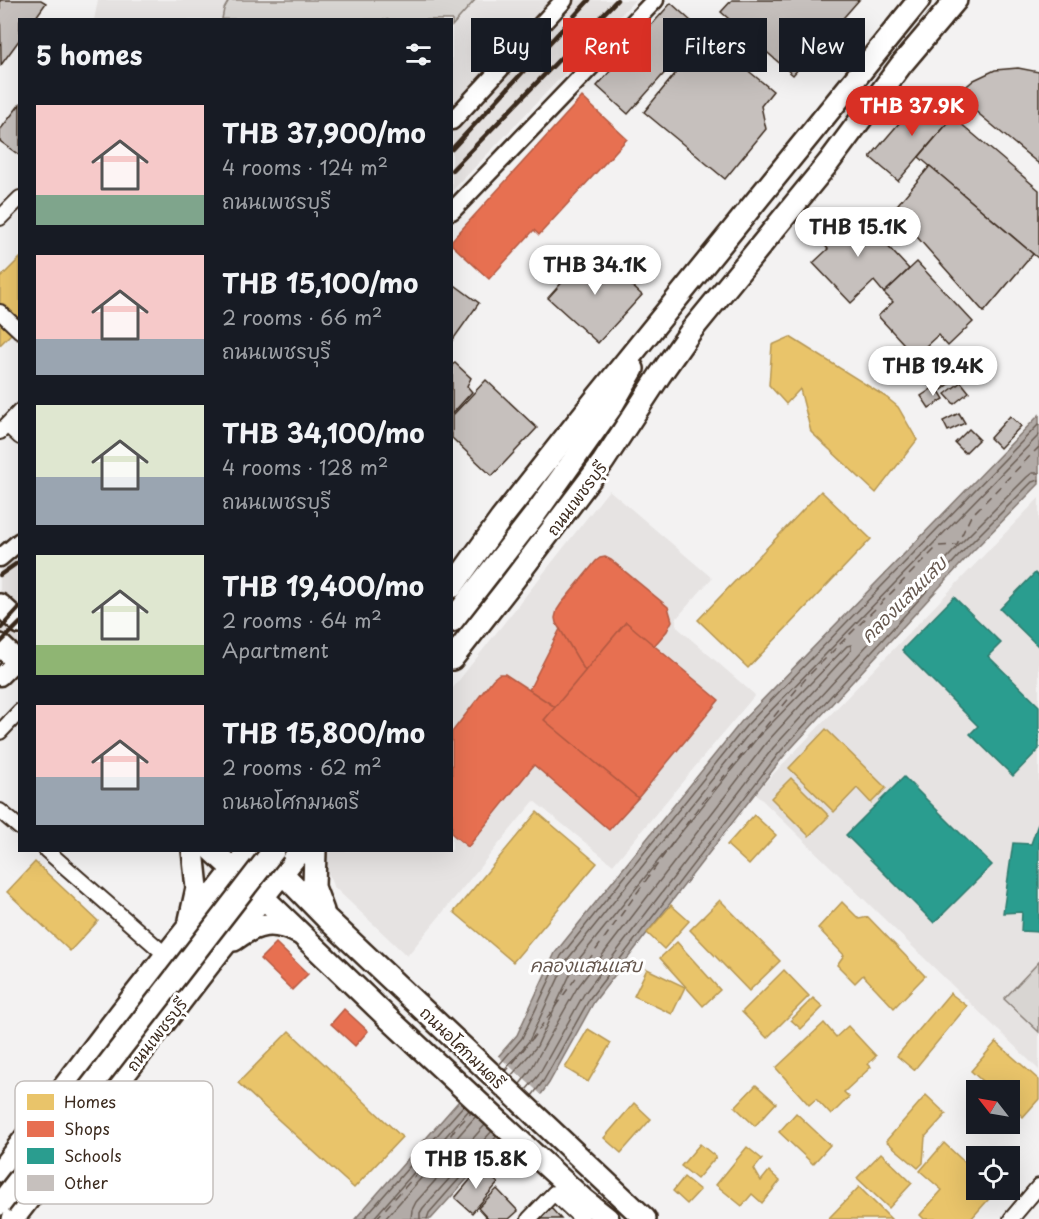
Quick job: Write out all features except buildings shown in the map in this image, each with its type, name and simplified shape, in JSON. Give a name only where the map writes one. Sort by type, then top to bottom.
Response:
[{"type":"main road","name":"ถนนเพชรบุรี","points":[[453,585],[501,519],[664,313],[919,0]]},
{"type":"main road","name":"ถนนเพชรบุรี","points":[[453,658],[603,462],[691,331],[829,162],[902,65],[956,0]]},
{"type":"main road","name":"ถนนเพชรบุรี","points":[[453,620],[536,513],[610,409],[664,313]]},
{"type":"main road","name":"ถนนเพชรบุรี","points":[[610,409],[691,331]]},
{"type":"main road","points":[[0,604],[18,621]]},
{"type":"main road","points":[[0,645],[18,662]]},
{"type":"main road","points":[[188,927],[197,888],[193,852]]},
{"type":"main road","name":"ถนนอโศกมนตรี","points":[[214,852],[303,935],[583,1209],[606,1218]]},
{"type":"main road","points":[[68,1081],[247,852]]},
{"type":"main road","name":"ถนนอโศกมนตรี","points":[[258,852],[645,1219]]},
{"type":"main road","name":"ถนนเพชรบุรี","points":[[95,1081],[272,852]]},
{"type":"main road","name":"ถนนเพชรบุรี","points":[[119,1081],[300,852]]},
{"type":"main road","points":[[315,852],[314,887],[326,918]]},
{"type":"main road","points":[[218,953],[248,930],[256,927],[288,928],[303,935]]},
{"type":"main road","points":[[121,1012],[130,1008],[142,1010],[151,1017],[153,1028],[150,1041]]},
{"type":"main road","points":[[0,1171],[15,1151]]},
{"type":"main road","name":"ถนนเพชรบุรี","points":[[0,1204],[15,1185]]},
{"type":"main road","name":"ถนนเพชรบุรี","points":[[13,1219],[25,1204]]},
{"type":"street","points":[[453,120],[564,0]]},
{"type":"street","points":[[453,209],[655,0]]},
{"type":"street","points":[[0,218],[18,200]]},
{"type":"street","points":[[0,312],[18,329]]},
{"type":"street","points":[[18,413],[3,428],[18,436]]},
{"type":"street","points":[[0,558],[18,543]]},
{"type":"street","points":[[0,677],[18,662]]},
{"type":"street","points":[[0,732],[18,713]]},
{"type":"street","points":[[0,811],[18,826]]},
{"type":"street","points":[[48,852],[166,956]]},
{"type":"street","points":[[1011,1219],[1039,1186]]},
{"type":"street","points":[[529,1219],[554,1193],[583,1209]]},
{"type":"shaded area","points":[[98,0],[635,0],[618,18],[563,18],[563,72],[566,72],[453,190],[453,18],[94,18]]},
{"type":"shaded area","points":[[229,0],[475,0],[453,25],[453,18],[222,18]]},
{"type":"shaded area","points":[[609,490],[712,578],[676,619],[676,624],[755,695],[613,865],[534,801],[407,956],[333,886],[328,872],[328,852],[453,852],[453,688]]},
{"type":"shaded area","points":[[1039,498],[1039,1070],[755,793]]},
{"type":"shaded area","points":[[18,534],[18,645],[0,664],[0,552]]},
{"type":"shaded area","points":[[1039,962],[1039,1032],[1004,999]]},
{"type":"water","name":"คลองแสนแสบ","points":[[1039,415],[1039,484],[971,553],[783,757],[594,1002],[542,1093],[431,1219],[355,1219],[517,1035],[555,953],[741,722]]},
{"type":"pier","points":[[496,1054],[543,1096],[505,1141],[458,1098]]},
{"type":"ferry route","points":[[504,1074],[532,1039],[700,805],[807,677],[938,546],[957,545],[971,516],[1039,447]]},
{"type":"ferry route","points":[[376,1219],[474,1110]]},
{"type":"railway","points":[[453,148],[589,0]]},
{"type":"railway","points":[[453,169],[617,0]]},
{"type":"railway","points":[[0,575],[18,562]]},
{"type":"railway","points":[[0,629],[18,609]]},
{"type":"railway","points":[[0,643],[18,625]]}]
